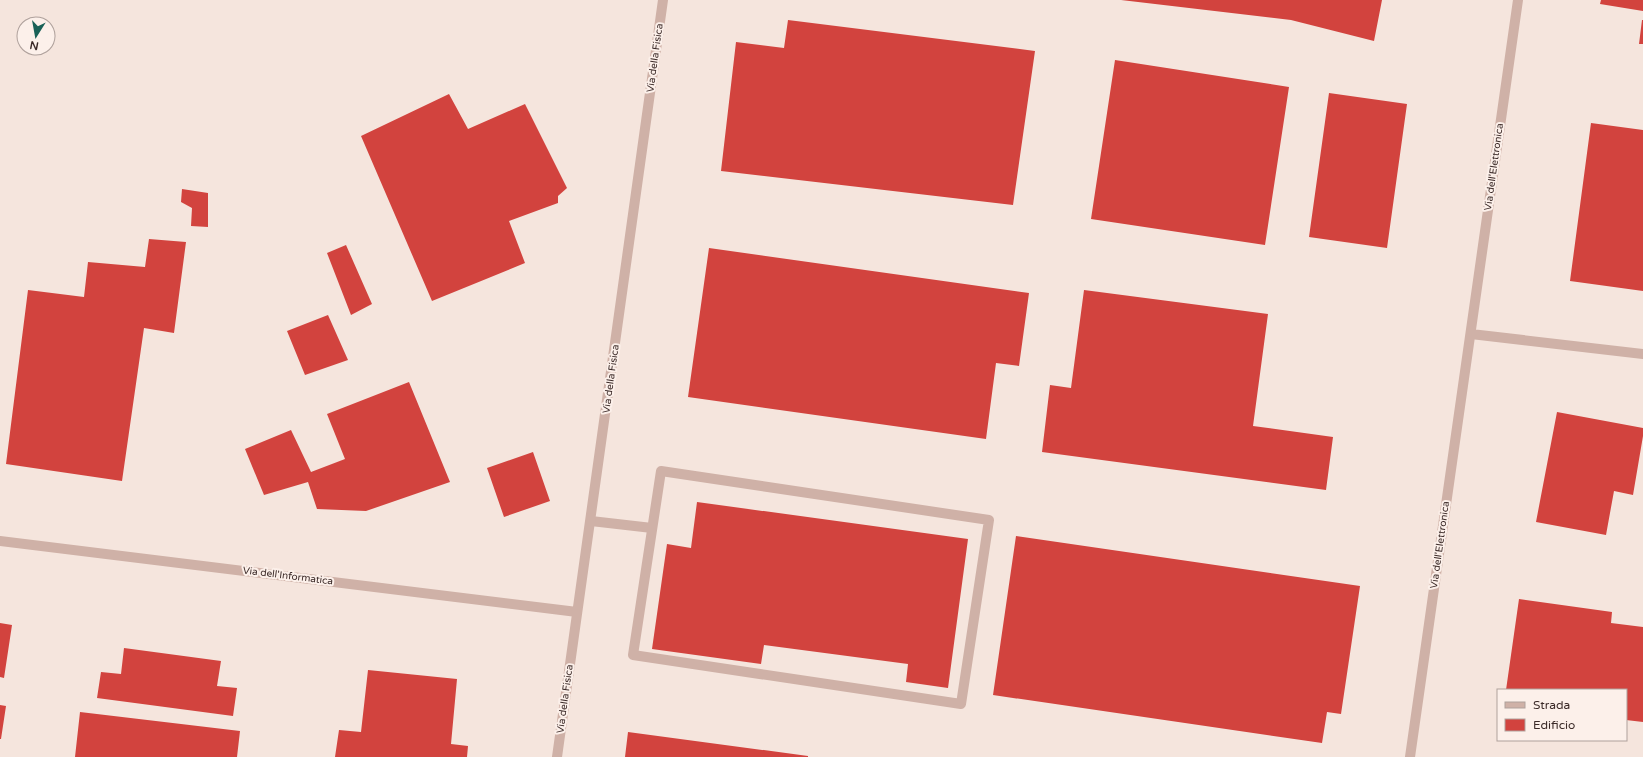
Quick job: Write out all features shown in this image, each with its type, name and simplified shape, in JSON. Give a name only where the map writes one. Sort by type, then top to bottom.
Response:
[{"type":"street","name":"Via della Fisica","points":[[557,757],[663,0]]},
{"type":"street","name":"Via dell'Elettronica","points":[[1410,757],[1518,0]]},
{"type":"street","points":[[1470,334],[1643,354]]},
{"type":"street","points":[[661,470],[989,520],[961,704],[633,655],[652,528],[661,470]]},
{"type":"street","points":[[591,521],[652,528]]},
{"type":"street","name":"Via dell'Informatica","points":[[0,541],[577,612]]},
{"type":"building","points":[[1121,0],[1382,0],[1374,41],[1291,20]]},
{"type":"building","points":[[1601,0],[1643,0],[1643,11],[1600,4]]},
{"type":"building","points":[[788,20],[1035,51],[1013,205],[721,171],[736,42],[784,48]]},
{"type":"building","points":[[1642,20],[1643,44],[1639,44]]},
{"type":"building","points":[[1115,60],[1289,87],[1265,245],[1091,219]]},
{"type":"building","points":[[1329,93],[1407,104],[1387,248],[1309,237]]},
{"type":"building","points":[[449,94],[468,129],[525,104],[567,188],[558,196],[558,203],[509,221],[525,263],[432,301],[361,136]]},
{"type":"building","points":[[1591,123],[1643,130],[1643,291],[1570,281]]},
{"type":"building","points":[[182,189],[208,193],[208,227],[191,226],[192,208],[181,202]]},
{"type":"building","points":[[149,239],[186,242],[174,333],[144,328],[122,481],[6,464],[28,290],[84,297],[88,262],[145,267]]},
{"type":"building","points":[[346,245],[372,304],[351,315],[327,253]]},
{"type":"building","points":[[709,248],[1029,293],[1019,366],[996,363],[986,439],[688,397]]},
{"type":"building","points":[[1084,290],[1268,314],[1253,426],[1333,437],[1326,490],[1042,452],[1050,385],[1071,388]]},
{"type":"building","points":[[328,315],[348,360],[305,375],[287,331]]},
{"type":"building","points":[[409,382],[450,482],[366,511],[317,509],[308,482],[264,495],[245,449],[291,430],[311,472],[345,459],[327,414]]},
{"type":"building","points":[[1557,412],[1643,428],[1633,495],[1614,491],[1606,535],[1536,522]]},
{"type":"building","points":[[533,452],[550,501],[504,517],[487,468]]},
{"type":"building","points":[[697,502],[968,539],[948,688],[906,682],[908,664],[764,645],[761,664],[652,649],[667,544],[691,548]]},
{"type":"building","points":[[1016,536],[1360,586],[1341,714],[1327,712],[1322,743],[993,695]]},
{"type":"building","points":[[1519,599],[1612,612],[1611,623],[1643,627],[1643,722],[1627,720],[1627,689],[1506,689]]},
{"type":"building","points":[[0,623],[12,625],[4,678],[0,677]]},
{"type":"building","points":[[124,648],[221,661],[217,686],[237,688],[233,716],[97,698],[101,672],[121,674]]},
{"type":"building","points":[[368,670],[457,679],[451,744],[468,746],[467,757],[335,757],[339,730],[361,732]]},
{"type":"building","points":[[0,705],[6,706],[1,739],[0,739]]},
{"type":"building","points":[[80,712],[240,731],[237,757],[75,757]]},
{"type":"building","points":[[628,732],[808,756],[808,757],[625,757]]}]
